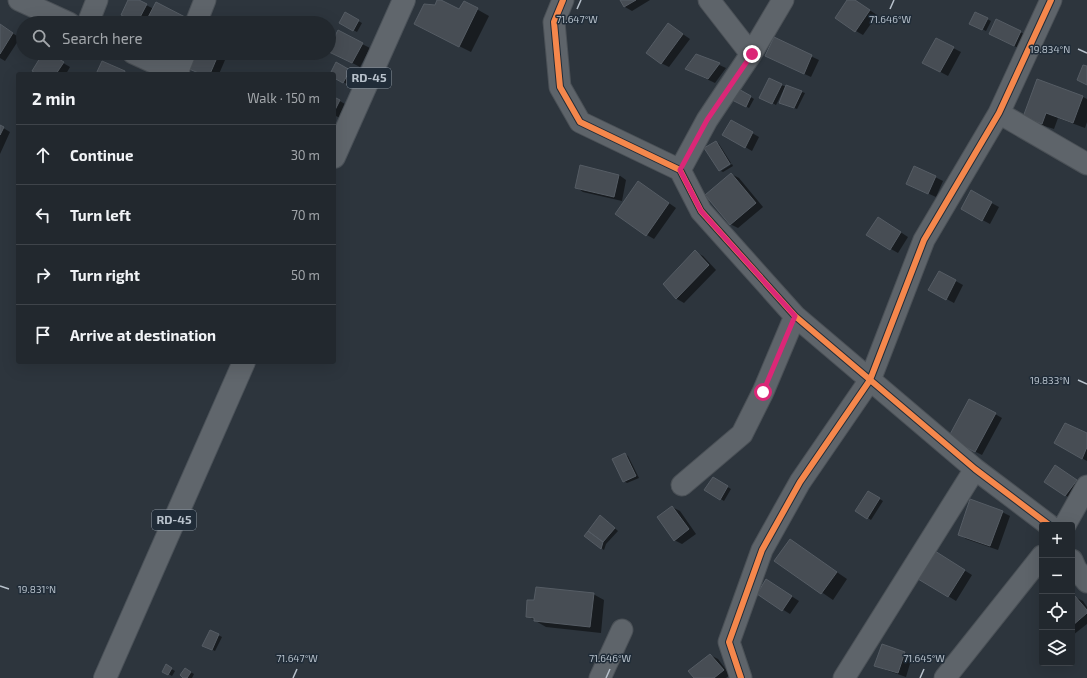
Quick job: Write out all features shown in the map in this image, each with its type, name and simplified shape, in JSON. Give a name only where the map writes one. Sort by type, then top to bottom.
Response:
[{"type":"main road","name":"RD-45","points":[[336,148],[404,0]]},
{"type":"main road","name":"RD-45","points":[[105,678],[243,364]]},
{"type":"street","points":[[19,0],[54,16]]},
{"type":"street","points":[[91,16],[97,0]]},
{"type":"street","points":[[199,16],[205,0]]},
{"type":"street","points":[[563,0],[554,22],[560,87],[580,122],[680,170],[701,211],[795,316],[975,469],[1045,522]]},
{"type":"street","points":[[709,0],[752,54]]},
{"type":"street","points":[[680,170],[707,120],[752,54],[783,0]]},
{"type":"street","points":[[741,678],[729,642],[762,550],[800,482],[870,380],[924,240],[999,113],[1050,0]]},
{"type":"street","points":[[148,60],[174,72]]},
{"type":"street","points":[[179,72],[182,60]]},
{"type":"street","points":[[999,113],[1087,164]]},
{"type":"street","points":[[682,485],[742,434],[763,392],[795,316]]},
{"type":"street","points":[[844,678],[975,469]]},
{"type":"street","points":[[1066,522],[1087,486]]},
{"type":"street","points":[[945,678],[1040,558]]},
{"type":"street","points":[[1075,567],[1087,582]]},
{"type":"street","points":[[600,678],[622,630]]},
{"type":"building","points":[[128,0],[139,0],[147,4],[141,16],[121,15]]},
{"type":"building","points":[[437,0],[441,0],[459,9],[464,1],[478,8],[459,47],[414,24],[424,4],[435,5]]},
{"type":"building","points":[[620,0],[636,0],[624,7]]},
{"type":"building","points":[[847,0],[855,0],[870,10],[855,32],[835,18]]},
{"type":"building","points":[[156,2],[183,16],[149,16]]},
{"type":"building","points":[[345,12],[359,20],[353,31],[339,23]]},
{"type":"building","points":[[975,12],[988,18],[982,30],[969,24]]},
{"type":"building","points":[[996,19],[1021,31],[1014,46],[989,34]]},
{"type":"building","points":[[668,23],[683,34],[661,64],[646,53]]},
{"type":"building","points":[[0,24],[13,33],[0,54]]},
{"type":"building","points":[[338,30],[363,43],[352,63],[336,55],[336,34]]},
{"type":"building","points":[[774,37],[812,55],[804,74],[765,56]]},
{"type":"building","points":[[936,38],[954,47],[940,72],[922,63]]},
{"type":"building","points":[[696,54],[720,63],[708,79],[685,69]]},
{"type":"building","points":[[39,60],[60,60],[64,62],[57,72],[32,71]]},
{"type":"building","points":[[193,60],[216,60],[211,72],[196,72],[189,69]]},
{"type":"building","points":[[102,61],[125,71],[125,72],[97,72]]},
{"type":"building","points":[[336,62],[350,70],[343,83],[336,79],[336,72],[331,72]]},
{"type":"building","points":[[1083,65],[1087,66],[1087,85],[1077,80]]},
{"type":"building","points":[[769,78],[782,84],[772,104],[759,98]]},
{"type":"building","points":[[1037,79],[1083,96],[1073,123],[1046,113],[1042,124],[1023,117]]},
{"type":"building","points":[[786,85],[802,91],[794,108],[779,103]]},
{"type":"building","points":[[735,87],[751,96],[746,107],[728,98]]},
{"type":"building","points":[[336,98],[340,100],[336,108]]},
{"type":"building","points":[[731,120],[753,132],[745,148],[722,135]]},
{"type":"building","points":[[0,125],[4,127],[0,135]]},
{"type":"building","points":[[716,141],[730,164],[719,171],[704,148]]},
{"type":"building","points":[[580,165],[619,175],[614,197],[575,188]]},
{"type":"building","points":[[914,166],[936,176],[928,194],[906,184]]},
{"type":"building","points":[[731,173],[756,203],[730,225],[705,195]]},
{"type":"building","points":[[638,181],[669,203],[646,236],[615,214]]},
{"type":"building","points":[[971,190],[992,202],[982,221],[961,209]]},
{"type":"building","points":[[878,217],[901,232],[890,250],[866,235]]},
{"type":"building","points":[[695,250],[709,265],[676,299],[663,284]]},
{"type":"building","points":[[939,271],[956,280],[946,300],[928,290]]},
{"type":"building","points":[[969,399],[996,413],[975,452],[948,438]]},
{"type":"building","points":[[1065,423],[1087,433],[1087,447],[1082,459],[1054,443]]},
{"type":"building","points":[[625,453],[636,476],[623,482],[612,459]]},
{"type":"building","points":[[1055,465],[1077,480],[1065,496],[1044,482]]},
{"type":"building","points":[[713,477],[728,486],[720,500],[704,490]]},
{"type":"building","points":[[868,491],[880,498],[867,519],[855,511]]},
{"type":"building","points":[[970,499],[1003,511],[990,546],[958,535]]},
{"type":"building","points":[[672,506],[689,529],[674,541],[657,517]]},
{"type":"building","points":[[600,515],[615,528],[603,542],[588,531]]},
{"type":"building","points":[[588,531],[603,542],[601,549],[584,536]]},
{"type":"building","points":[[790,539],[837,572],[821,594],[774,561]]},
{"type":"building","points":[[935,551],[965,570],[948,597],[918,579]]},
{"type":"building","points":[[766,579],[792,596],[782,611],[757,594]]},
{"type":"building","points":[[536,587],[594,593],[590,627],[534,621],[534,618],[526,617],[527,600],[534,600]]},
{"type":"building","points":[[1075,596],[1087,610],[1087,613],[1075,623]]},
{"type":"building","points":[[210,630],[219,634],[212,650],[202,646]]},
{"type":"building","points":[[882,644],[905,652],[898,673],[874,666]]},
{"type":"building","points":[[710,654],[724,670],[714,678],[694,678],[688,671]]},
{"type":"building","points":[[166,664],[172,668],[168,675],[162,672]]},
{"type":"building","points":[[185,668],[191,672],[187,678],[183,678],[180,675]]},
{"type":"cycle path","points":[[563,0],[554,22],[560,87],[580,122],[680,170],[701,211],[795,316],[975,469],[1045,522]]},
{"type":"cycle path","points":[[741,678],[729,642],[762,550],[800,482],[870,380],[924,240],[999,113],[1051,0]]},
{"type":"route","points":[[752,54],[707,120],[680,170],[701,211],[795,316],[763,392]]}]
